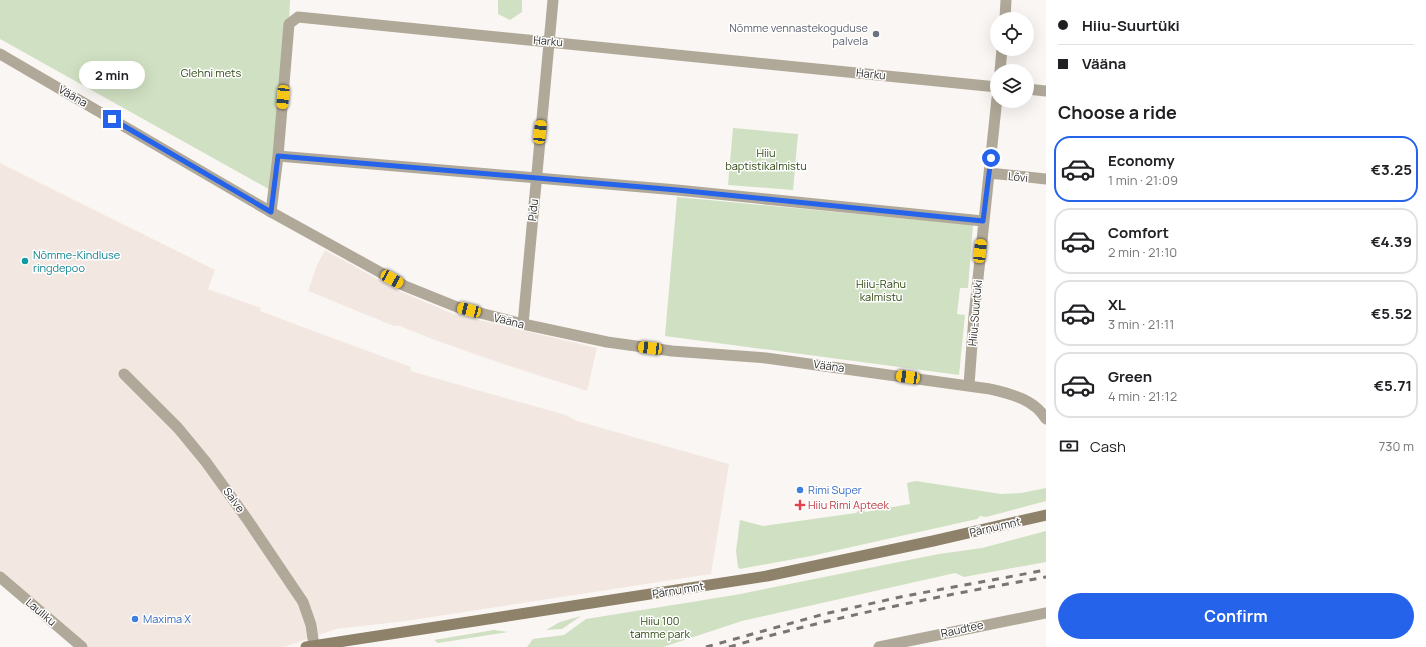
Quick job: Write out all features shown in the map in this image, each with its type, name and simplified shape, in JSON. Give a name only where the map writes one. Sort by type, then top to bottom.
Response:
[{"type":"main road","name":"Pärnu mnt","points":[[310,646],[767,576],[940,540],[1046,515]]},
{"type":"street","name":"Pidu","points":[[523,324],[535,178],[553,0]]},
{"type":"street","points":[[1005,12],[1006,0]]},
{"type":"street","name":"Harku","points":[[271,212],[278,156],[289,24],[292,20],[298,17],[990,86]]},
{"type":"street","name":"Vääna","points":[[0,54],[271,212],[405,286],[457,307],[568,335],[639,347],[766,358],[969,385],[1017,396],[1032,404],[1046,419]]},
{"type":"street","points":[[1034,90],[1046,91]]},
{"type":"street","name":"Hiiu-Suurtüki","points":[[969,385],[983,221],[996,108]]},
{"type":"street","points":[[278,156],[535,178],[983,221]]},
{"type":"street","name":"Lõvi","points":[[989,174],[1046,179]]},
{"type":"street","name":"Salve","points":[[124,374],[178,428],[206,462],[247,519],[303,602],[311,625],[310,646]]},
{"type":"street","name":"Lauliku","points":[[0,577],[82,647]]},
{"type":"street","name":"Raudtee","points":[[879,647],[1046,613]]},
{"type":"shaded area","points":[[0,163],[215,270],[208,289],[261,308],[260,311],[411,367],[410,371],[566,415],[577,421],[729,464],[711,574],[406,621],[336,629],[284,647],[82,647],[0,577]]},
{"type":"shaded area","points":[[325,250],[399,291],[454,314],[597,348],[587,391],[500,363],[400,326],[394,326],[308,291],[317,265]]},
{"type":"green space","name":"Glehni mets","points":[[0,0],[290,0],[274,192],[0,39]]},
{"type":"green space","points":[[498,0],[522,0],[522,12],[510,20],[498,14]]},
{"type":"green space","name":"Hiiu baptistikalmistu","points":[[733,128],[798,134],[793,190],[728,185]]},
{"type":"green space","name":"Hiiu-Rahu kalmistu","points":[[677,197],[973,225],[968,288],[960,288],[957,314],[965,315],[959,375],[665,336]]},
{"type":"green space","points":[[916,481],[1001,494],[1021,493],[1046,488],[1046,501],[986,517],[980,516],[977,519],[811,556],[740,569],[738,567],[736,551],[740,520],[763,526],[856,513],[864,505],[865,512],[910,504],[907,483]]},
{"type":"green space","name":"Hiiu 100 tamme park","points":[[1046,531],[1046,562],[964,577],[955,573],[742,621],[663,647],[527,647],[533,639],[564,635],[586,619],[735,595],[939,554],[982,548]]},
{"type":"green space","points":[[581,616],[562,629],[546,630],[560,622]]},
{"type":"green space","points":[[494,630],[508,632],[438,643],[434,640]]},
{"type":"railway","points":[[706,647],[824,614],[905,596],[1046,570]]},
{"type":"railway","points":[[729,647],[807,626],[886,608],[1046,577]]},
{"type":"place","name":"Nõmme vennastekoguduse palvela","points":[[876,34]]},
{"type":"place","name":"Nõmme-Kindluse ringdepoo","points":[[25,261]]},
{"type":"place","name":"Rimi Super","points":[[800,490]]},
{"type":"place","name":"Hiiu Rimi Apteek","points":[[800,505]]},
{"type":"place","name":"Maxima X","points":[[135,619]]},
{"type":"route","points":[[112,119],[271,212],[278,156],[677,190],[983,221],[991,158]]}]
